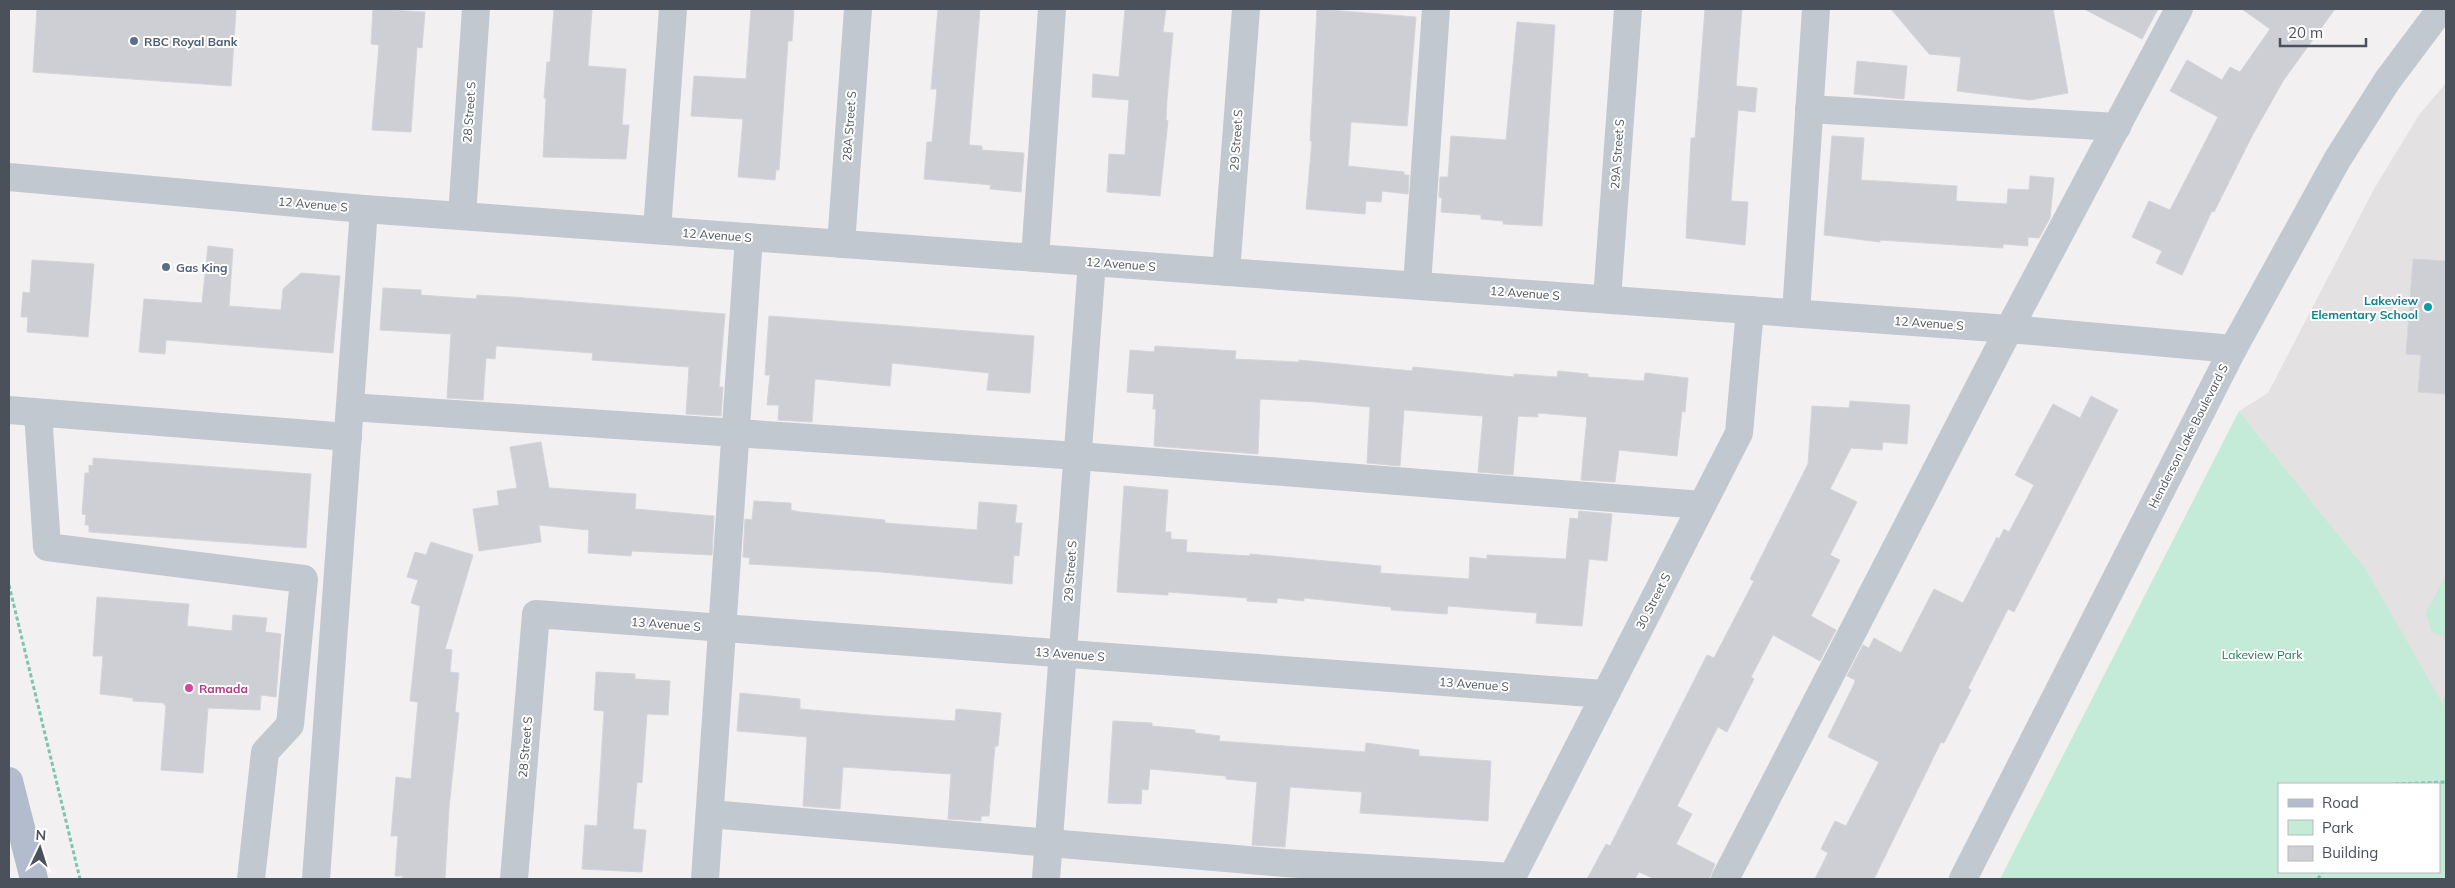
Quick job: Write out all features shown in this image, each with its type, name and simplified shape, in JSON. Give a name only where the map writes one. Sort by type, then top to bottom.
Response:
[{"type":"main road","points":[[9,782],[34,879]]},
{"type":"street","name":"28 Street S","points":[[462,216],[476,9]]},
{"type":"street","points":[[658,230],[673,9]]},
{"type":"street","name":"28A Street S","points":[[841,244],[858,9]]},
{"type":"street","points":[[1036,258],[1052,9]]},
{"type":"street","name":"29 Street S","points":[[1226,272],[1246,9]]},
{"type":"street","points":[[1416,285],[1436,9]]},
{"type":"street","name":"29A Street S","points":[[1607,299],[1628,9]]},
{"type":"street","points":[[1796,313],[1816,9]]},
{"type":"street","points":[[1725,879],[2009,329],[2179,9]]},
{"type":"street","name":"Henderson Lake Boulevard S","points":[[1963,879],[2233,349],[2336,160],[2387,81],[2441,9]]},
{"type":"street","points":[[1809,109],[2117,127]]},
{"type":"street","name":"12 Avenue S","points":[[9,178],[364,209],[1796,313],[2009,329],[2233,349]]},
{"type":"street","points":[[316,879],[364,209]]},
{"type":"street","points":[[705,879],[749,237]]},
{"type":"street","name":"29 Street S","points":[[1046,879],[1092,262]]},
{"type":"street","name":"30 Street S","points":[[1511,878],[1739,433],[1750,310]]},
{"type":"street","points":[[350,407],[1078,456],[1702,505]]},
{"type":"street","points":[[9,410],[348,437]]},
{"type":"street","points":[[38,413],[47,547],[304,579],[290,725],[265,752],[251,879]]},
{"type":"street","name":"28 Street S","points":[[514,879],[536,614]]},
{"type":"street","name":"13 Avenue S","points":[[536,614],[1604,694]]},
{"type":"street","points":[[710,814],[1050,842],[1280,871],[1511,878]]},
{"type":"path","points":[[9,585],[80,879]]},
{"type":"path","points":[[2420,783],[2446,782]]},
{"type":"shaded area","points":[[2446,83],[2446,712],[2365,568],[2239,411],[2268,393],[2374,189],[2419,115]]},
{"type":"green space","name":"Lakeview Park","points":[[2239,411],[2365,568],[2445,708],[2443,700],[2446,694],[2446,879],[2000,879]]},
{"type":"green space","points":[[2446,575],[2446,638],[2432,632],[2426,613]]},
{"type":"building","name":"RBC Royal Bank","points":[[37,9],[236,9],[231,86],[33,72]]},
{"type":"building","points":[[373,9],[425,12],[422,48],[417,47],[411,132],[372,130],[379,45],[371,44]]},
{"type":"building","points":[[554,9],[592,9],[588,66],[626,69],[622,125],[629,125],[626,159],[543,157],[546,98],[544,98],[547,62],[550,62]]},
{"type":"building","points":[[751,9],[791,9],[794,11],[792,41],[788,41],[779,170],[776,170],[775,180],[738,177],[743,119],[691,116],[694,76],[746,79]]},
{"type":"building","points":[[938,9],[980,9],[969,145],[982,146],[982,150],[1024,153],[1021,192],[990,189],[991,185],[924,179],[927,142],[932,142],[937,89],[931,89]]},
{"type":"building","points":[[1125,9],[1166,9],[1163,32],[1173,33],[1167,99],[1166,120],[1168,121],[1160,196],[1107,192],[1109,154],[1125,155],[1129,100],[1092,97],[1093,74],[1119,77]]},
{"type":"building","points":[[1317,9],[1416,17],[1407,126],[1351,122],[1348,166],[1404,172],[1404,175],[1409,175],[1408,194],[1382,191],[1381,202],[1366,201],[1365,214],[1306,209],[1312,141],[1310,141]]},
{"type":"building","points":[[1705,9],[1742,9],[1736,86],[1757,88],[1755,112],[1738,110],[1731,201],[1748,202],[1745,245],[1686,238],[1691,138],[1695,138]]},
{"type":"building","points":[[1891,9],[2053,9],[2068,93],[2030,100],[1957,91],[1961,57],[1929,54]]},
{"type":"building","points":[[2084,9],[2158,9],[2142,39]]},
{"type":"building","points":[[2242,9],[2335,9],[2283,81],[2252,136],[2214,212],[2212,211],[2182,275],[2156,263],[2162,251],[2132,237],[2149,201],[2170,210],[2218,117],[2170,91],[2187,60],[2222,80],[2230,67],[2240,72],[2270,29]]},
{"type":"building","points":[[1517,22],[1555,25],[1542,226],[1503,224],[1503,221],[1481,219],[1481,215],[1441,212],[1442,198],[1439,197],[1440,177],[1448,177],[1451,136],[1506,140]]},
{"type":"building","points":[[1857,61],[1907,66],[1904,99],[1854,94]]},
{"type":"building","points":[[1832,136],[1864,138],[1861,180],[1957,186],[1956,201],[2007,204],[2008,189],[2029,190],[2030,176],[2054,178],[2050,218],[2039,238],[2028,237],[2028,246],[2003,244],[2003,248],[1880,240],[1880,242],[1824,235]]},
{"type":"building","points":[[208,246],[233,249],[229,306],[281,310],[283,289],[301,273],[340,276],[333,353],[166,340],[165,354],[139,352],[144,299],[202,303]]},
{"type":"building","name":"Lakeview Elementary School","points":[[2413,259],[2446,261],[2446,394],[2418,392],[2421,355],[2406,354]]},
{"type":"building","points":[[32,260],[94,264],[88,337],[27,332],[28,317],[21,317],[23,292],[30,293]]},
{"type":"building","points":[[383,288],[421,290],[421,295],[476,299],[477,295],[512,297],[725,314],[719,387],[723,387],[721,416],[686,414],[689,367],[592,360],[593,353],[496,346],[495,359],[486,358],[483,400],[447,398],[451,334],[380,330]]},
{"type":"building","points":[[769,316],[1034,336],[1030,393],[987,390],[989,373],[892,363],[890,386],[815,379],[812,422],[778,420],[779,405],[767,405],[770,375],[765,375]]},
{"type":"building","points":[[1155,346],[1236,351],[1235,359],[1299,362],[1299,360],[1412,371],[1413,367],[1514,377],[1514,374],[1557,377],[1558,371],[1588,374],[1588,377],[1644,381],[1645,373],[1688,378],[1685,412],[1682,411],[1677,456],[1619,450],[1615,482],[1581,480],[1587,417],[1538,413],[1538,417],[1518,416],[1513,475],[1478,472],[1483,416],[1404,410],[1400,466],[1367,463],[1370,407],[1316,402],[1260,399],[1258,454],[1154,446],[1156,409],[1153,409],[1154,394],[1127,392],[1130,350],[1154,352]]},
{"type":"building","points":[[2091,396],[2118,410],[2014,612],[2008,609],[1968,688],[1971,690],[1944,743],[1941,742],[1874,879],[1815,879],[1828,853],[1821,849],[1835,821],[1846,826],[1879,762],[1828,737],[1854,684],[1855,680],[1847,676],[1863,645],[1869,648],[1874,638],[1901,653],[1934,589],[1963,603],[1997,537],[1999,539],[2004,529],[2009,532],[2034,485],[2015,475],[2053,404],[2080,418]]},
{"type":"building","points":[[1850,401],[1910,405],[1907,444],[1883,442],[1882,450],[1851,448],[1830,489],[1857,502],[1830,555],[1840,560],[1811,616],[1836,630],[1820,661],[1773,635],[1751,677],[1754,679],[1727,732],[1718,727],[1677,806],[1692,814],[1676,844],[1715,864],[1709,879],[1655,879],[1639,872],[1635,879],[1587,879],[1606,844],[1610,846],[1707,655],[1714,658],[1754,581],[1750,579],[1808,464],[1812,406],[1849,408]]},
{"type":"building","points":[[541,442],[549,488],[636,494],[635,509],[714,516],[712,555],[632,551],[631,556],[588,553],[589,530],[539,525],[541,542],[479,551],[473,509],[499,505],[497,491],[517,488],[510,447]]},
{"type":"building","points":[[93,458],[311,474],[306,548],[89,532],[89,525],[85,525],[86,515],[82,514],[85,473],[89,473],[89,465],[93,466]]},
{"type":"building","points":[[1124,486],[1168,490],[1165,532],[1171,532],[1171,539],[1187,540],[1186,552],[1250,556],[1250,554],[1381,566],[1380,573],[1469,579],[1470,557],[1487,559],[1487,555],[1566,559],[1570,518],[1578,519],[1579,511],[1612,514],[1607,561],[1589,559],[1582,626],[1536,623],[1537,613],[1448,606],[1447,614],[1391,610],[1391,607],[1304,598],[1304,601],[1277,598],[1277,603],[1247,601],[1247,598],[1168,592],[1168,595],[1117,592]]},
{"type":"building","points":[[754,501],[791,503],[791,510],[800,512],[885,520],[885,523],[977,530],[979,502],[1017,505],[1015,523],[1022,523],[1019,556],[1014,555],[1012,584],[881,572],[749,564],[750,558],[743,557],[745,519],[752,520]]},
{"type":"building","points":[[431,542],[473,555],[445,649],[452,650],[450,672],[459,673],[455,712],[459,713],[449,808],[445,879],[402,879],[403,876],[395,876],[398,836],[391,836],[396,777],[411,779],[418,702],[410,701],[420,606],[411,603],[418,580],[407,577],[415,552],[426,555]]},
{"type":"building","name":"Ramada","points":[[97,597],[189,604],[187,626],[232,631],[233,615],[267,618],[265,632],[281,634],[276,697],[261,695],[260,710],[208,708],[203,773],[161,770],[166,705],[164,703],[133,701],[133,698],[100,694],[103,656],[93,656]]},
{"type":"building","points":[[596,672],[635,674],[635,679],[670,681],[668,715],[647,714],[642,783],[637,782],[633,829],[646,830],[642,872],[582,869],[585,825],[597,826],[604,711],[594,710]]},
{"type":"building","points":[[740,693],[800,699],[800,709],[869,715],[955,721],[956,709],[1001,713],[998,746],[995,746],[989,816],[981,816],[981,821],[948,819],[951,774],[843,767],[840,809],[803,806],[807,737],[737,731]]},
{"type":"building","points":[[1113,721],[1152,723],[1152,726],[1195,730],[1195,733],[1220,736],[1219,741],[1365,752],[1366,743],[1419,750],[1419,756],[1491,761],[1488,821],[1360,813],[1362,792],[1290,787],[1285,847],[1252,845],[1257,782],[1226,779],[1226,776],[1150,769],[1148,790],[1142,789],[1141,804],[1108,803]]},
{"type":"place","name":"RBC Royal Bank","points":[[134,41]]},
{"type":"place","name":"Gas King","points":[[166,267]]},
{"type":"place","name":"Lakeview Elementary School","points":[[2428,307]]},
{"type":"place","name":"Ramada","points":[[189,688]]}]
